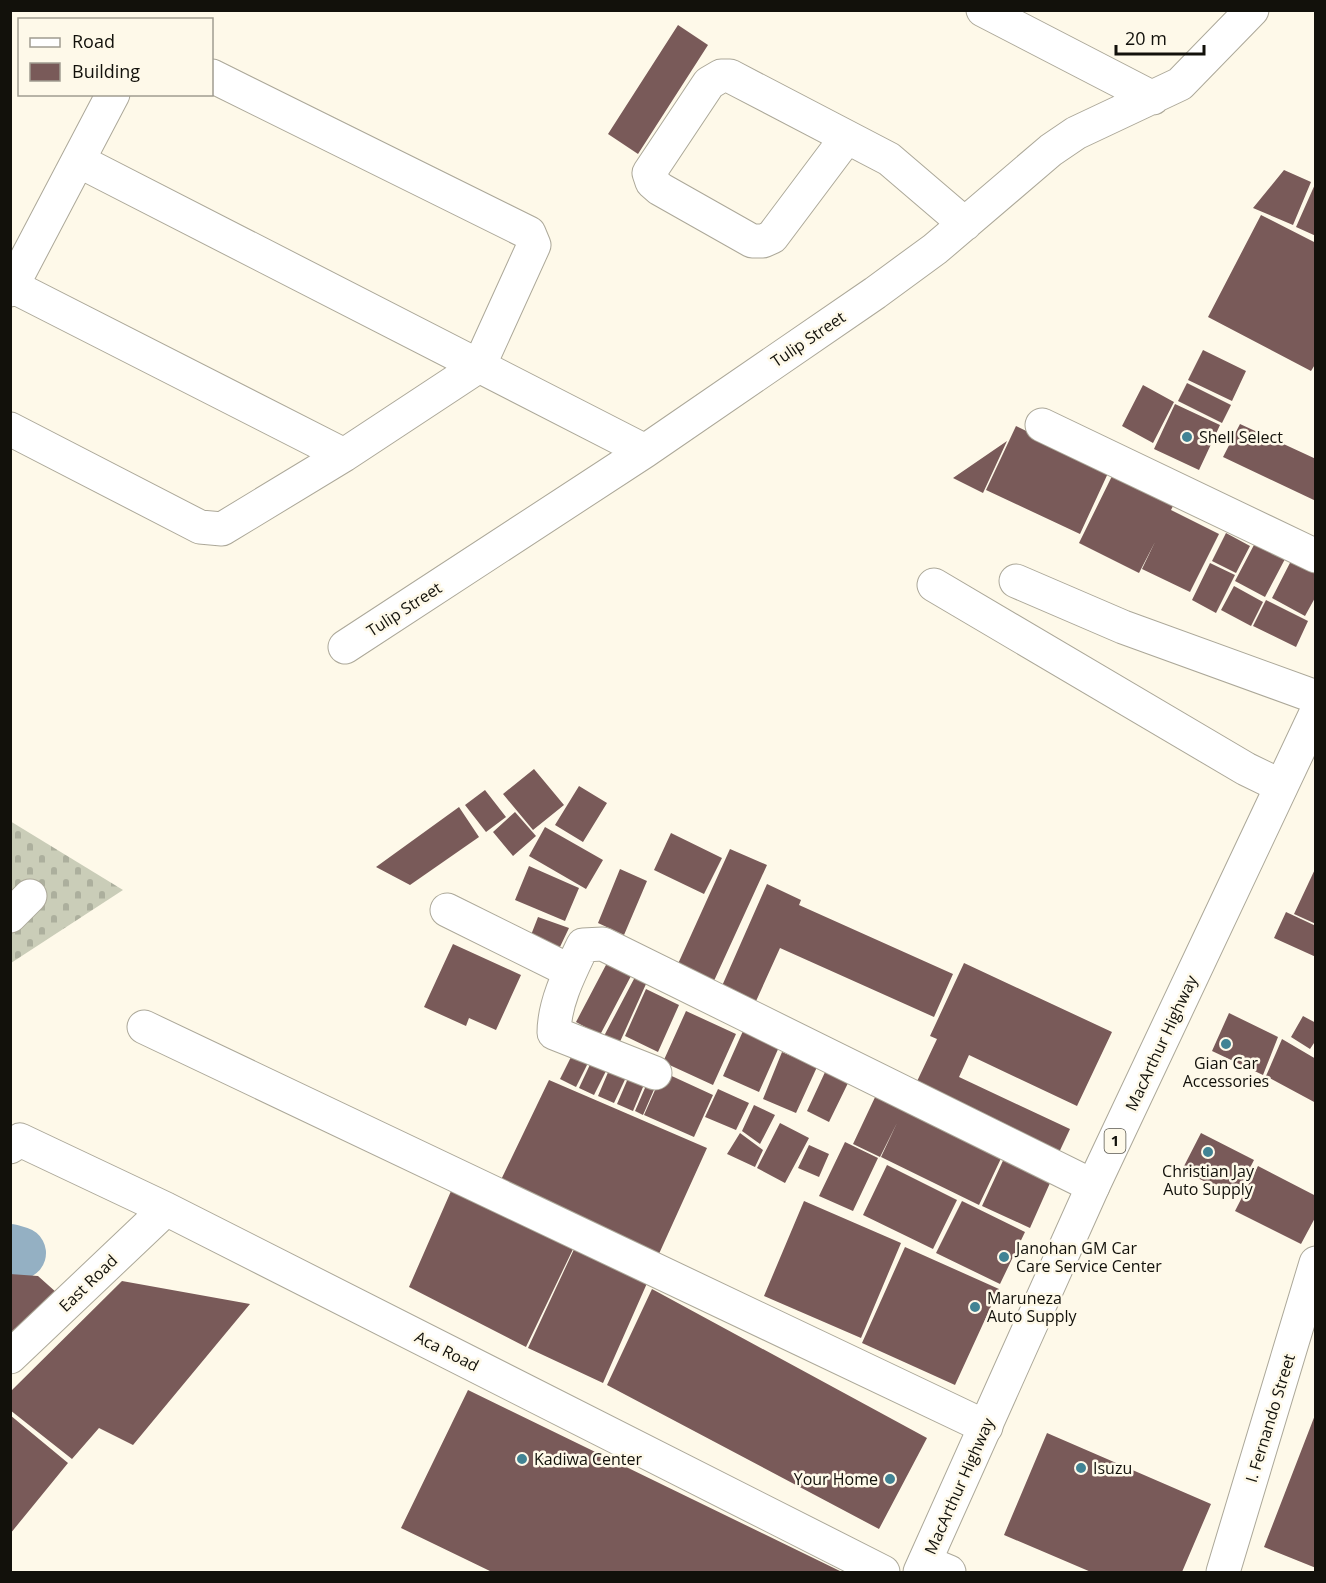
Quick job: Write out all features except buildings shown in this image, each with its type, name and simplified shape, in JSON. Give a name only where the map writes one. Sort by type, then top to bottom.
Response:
[{"type":"main road","points":[[983,10],[1016,18],[1154,98]]},
{"type":"main road","name":"Tulip Street","points":[[345,647],[645,451],[883,288],[965,225],[1051,150],[1076,133],[1180,84],[1252,10]]},
{"type":"main road","points":[[10,429],[200,527],[222,529],[344,455],[479,366],[534,245],[529,233],[213,76]]},
{"type":"main road","points":[[847,137],[772,237],[763,241],[752,241],[660,189],[652,182],[649,172],[709,82],[721,76],[730,76],[847,137],[888,159],[965,225]]},
{"type":"main road","points":[[112,96],[80,161],[11,288],[344,455]]},
{"type":"main road","points":[[80,161],[645,451]]},
{"type":"main road","points":[[1042,425],[1316,556]]},
{"type":"main road","points":[[1016,581],[1123,627],[1316,697]]},
{"type":"main road","points":[[934,585],[1246,769],[1281,786]]},
{"type":"main road","name":"MacArthur Highway","points":[[931,1569],[986,1427],[1094,1186],[1316,713]]},
{"type":"main road","points":[[447,910],[570,971]]},
{"type":"main road","points":[[655,1073],[554,1033],[554,1019],[570,971],[583,945],[603,944],[1094,1186]]},
{"type":"main road","points":[[144,1027],[986,1427]]},
{"type":"main road","name":"Aca Road","points":[[14,1141],[166,1209],[883,1572]]},
{"type":"main road","name":"East Road","points":[[10,1357],[166,1209]]},
{"type":"main road","name":"I. Fernando Street","points":[[1223,1572],[1316,1263]]},
{"type":"green space","points":[[10,821],[123,890],[11,963],[10,963]]},
{"type":"waterway","points":[[10,1250],[20,1253]]},
{"type":"place","name":"Shell Select","points":[[1187,437]]},
{"type":"place","name":"Gian Car Accessories","points":[[1226,1044]]},
{"type":"place","name":"Christian Jay Auto Supply","points":[[1208,1152]]},
{"type":"place","name":"Janohan GM Car Care Service Center","points":[[1004,1257]]},
{"type":"place","name":"Maruneza Auto Supply","points":[[975,1307]]},
{"type":"place","name":"Kadiwa Center","points":[[522,1459]]},
{"type":"place","name":"Isuzu","points":[[1081,1468]]},
{"type":"place","name":"Your Home","points":[[890,1479]]}]
